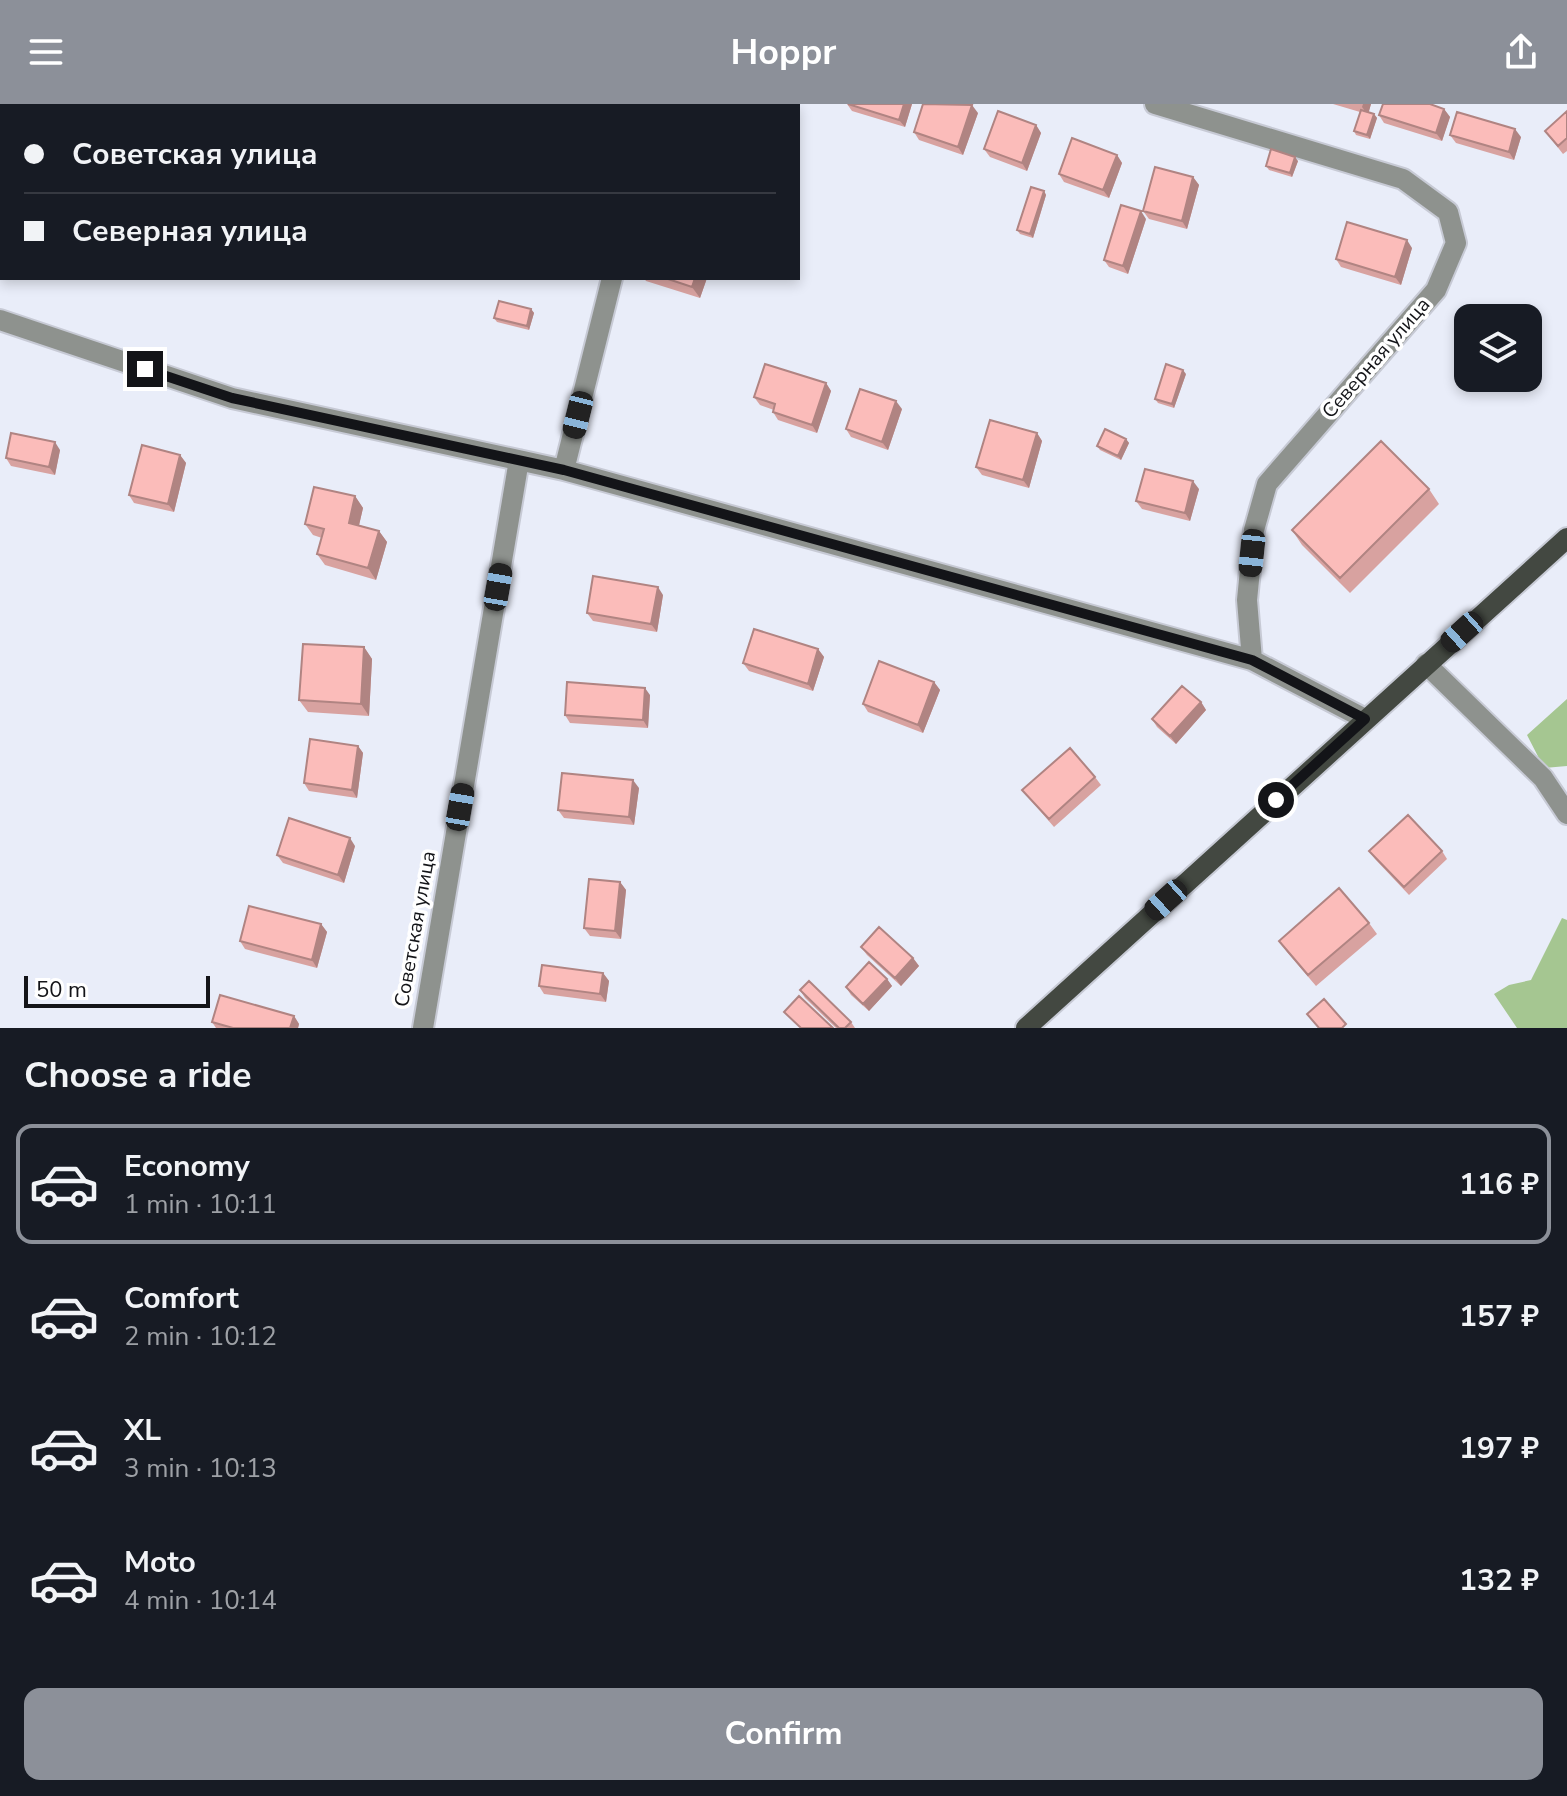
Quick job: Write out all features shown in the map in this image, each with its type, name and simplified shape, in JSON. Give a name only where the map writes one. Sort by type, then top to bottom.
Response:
[{"type":"main road","points":[[1026,1028],[1567,538]]},
{"type":"street","name":"Северная улица","points":[[1155,104],[1403,179],[1448,212],[1456,243],[1436,290],[1267,484],[1254,530],[1247,600],[1252,660]]},
{"type":"street","points":[[564,470],[612,280]]},
{"type":"street","points":[[0,320],[232,398],[564,470],[1252,660],[1365,719]]},
{"type":"street","name":"Советская улица","points":[[423,1028],[519,460]]},
{"type":"street","points":[[1426,664],[1543,778],[1567,814]]},
{"type":"green space","points":[[1567,699],[1567,766],[1544,768],[1527,735]]},
{"type":"green space","points":[[1562,918],[1567,920],[1567,1028],[1517,1028],[1494,994],[1509,985],[1531,980]]},
{"type":"building","points":[[848,104],[904,104],[899,120]]},
{"type":"building","points":[[923,104],[972,105],[958,147],[914,132]]},
{"type":"building","points":[[1383,104],[1430,104],[1444,109],[1436,133],[1379,115]]},
{"type":"building","points":[[1361,110],[1374,114],[1367,135],[1354,131]]},
{"type":"building","points":[[998,111],[1036,125],[1022,163],[984,149]]},
{"type":"building","points":[[1567,111],[1567,138],[1558,146],[1545,131]]},
{"type":"building","points":[[1457,112],[1515,129],[1509,152],[1450,135]]},
{"type":"building","points":[[1072,138],[1117,155],[1103,190],[1059,174]]},
{"type":"building","points":[[1271,149],[1295,157],[1290,173],[1266,166]]},
{"type":"building","points":[[1155,167],[1193,177],[1182,221],[1143,211]]},
{"type":"building","points":[[1031,187],[1044,191],[1030,234],[1017,230]]},
{"type":"building","points":[[1121,205],[1141,211],[1123,266],[1104,260]]},
{"type":"building","points":[[1347,222],[1407,240],[1395,277],[1336,259]]},
{"type":"building","points":[[671,280],[694,280],[692,287]]},
{"type":"building","points":[[499,301],[531,309],[527,326],[494,318]]},
{"type":"building","points":[[765,364],[826,383],[812,425],[773,412],[775,404],[754,397]]},
{"type":"building","points":[[1166,364],[1183,370],[1172,404],[1155,399]]},
{"type":"building","points":[[860,389],[896,401],[882,442],[846,429]]},
{"type":"building","points":[[990,420],[1037,433],[1023,480],[976,467]]},
{"type":"building","points":[[1105,429],[1126,439],[1118,456],[1097,446]]},
{"type":"building","points":[[11,433],[55,442],[49,467],[6,458]]},
{"type":"building","points":[[1381,441],[1429,489],[1340,578],[1292,530]]},
{"type":"building","points":[[142,445],[180,455],[168,504],[129,495]]},
{"type":"building","points":[[1145,469],[1193,481],[1185,513],[1136,501]]},
{"type":"building","points":[[314,487],[355,496],[349,523],[379,531],[368,568],[317,554],[324,529],[305,524]]},
{"type":"building","points":[[593,576],[658,587],[651,624],[587,613]]},
{"type":"building","points":[[754,629],[818,649],[808,684],[743,663]]},
{"type":"building","points":[[303,644],[364,647],[361,704],[299,700]]},
{"type":"building","points":[[879,661],[934,682],[918,725],[863,704]]},
{"type":"building","points":[[567,682],[645,688],[643,720],[565,715]]},
{"type":"building","points":[[1182,686],[1201,702],[1170,736],[1152,719]]},
{"type":"building","points":[[310,739],[358,746],[352,790],[304,783]]},
{"type":"building","points":[[1070,748],[1095,777],[1049,819],[1022,790]]},
{"type":"building","points":[[562,773],[633,780],[629,817],[558,810]]},
{"type":"building","points":[[1408,815],[1442,851],[1404,887],[1369,851]]},
{"type":"building","points":[[289,818],[350,838],[338,875],[277,855]]},
{"type":"building","points":[[589,879],[620,882],[615,931],[584,928]]},
{"type":"building","points":[[1339,888],[1369,923],[1308,975],[1279,941]]},
{"type":"building","points":[[249,906],[321,924],[312,960],[240,941]]},
{"type":"building","points":[[879,927],[913,958],[895,978],[861,947]]},
{"type":"building","points":[[869,962],[887,979],[863,1004],[846,987]]},
{"type":"building","points":[[542,965],[603,973],[600,994],[539,986]]},
{"type":"building","points":[[809,981],[851,1022],[845,1028],[839,1028],[800,990]]},
{"type":"building","points":[[220,995],[294,1016],[290,1028],[233,1028],[212,1022]]},
{"type":"building","points":[[799,996],[833,1028],[801,1028],[784,1012]]},
{"type":"building","points":[[1324,999],[1346,1024],[1342,1028],[1319,1028],[1307,1014]]},
{"type":"route","points":[[145,369],[232,398],[564,470],[1252,660],[1365,719],[1276,800]]}]
